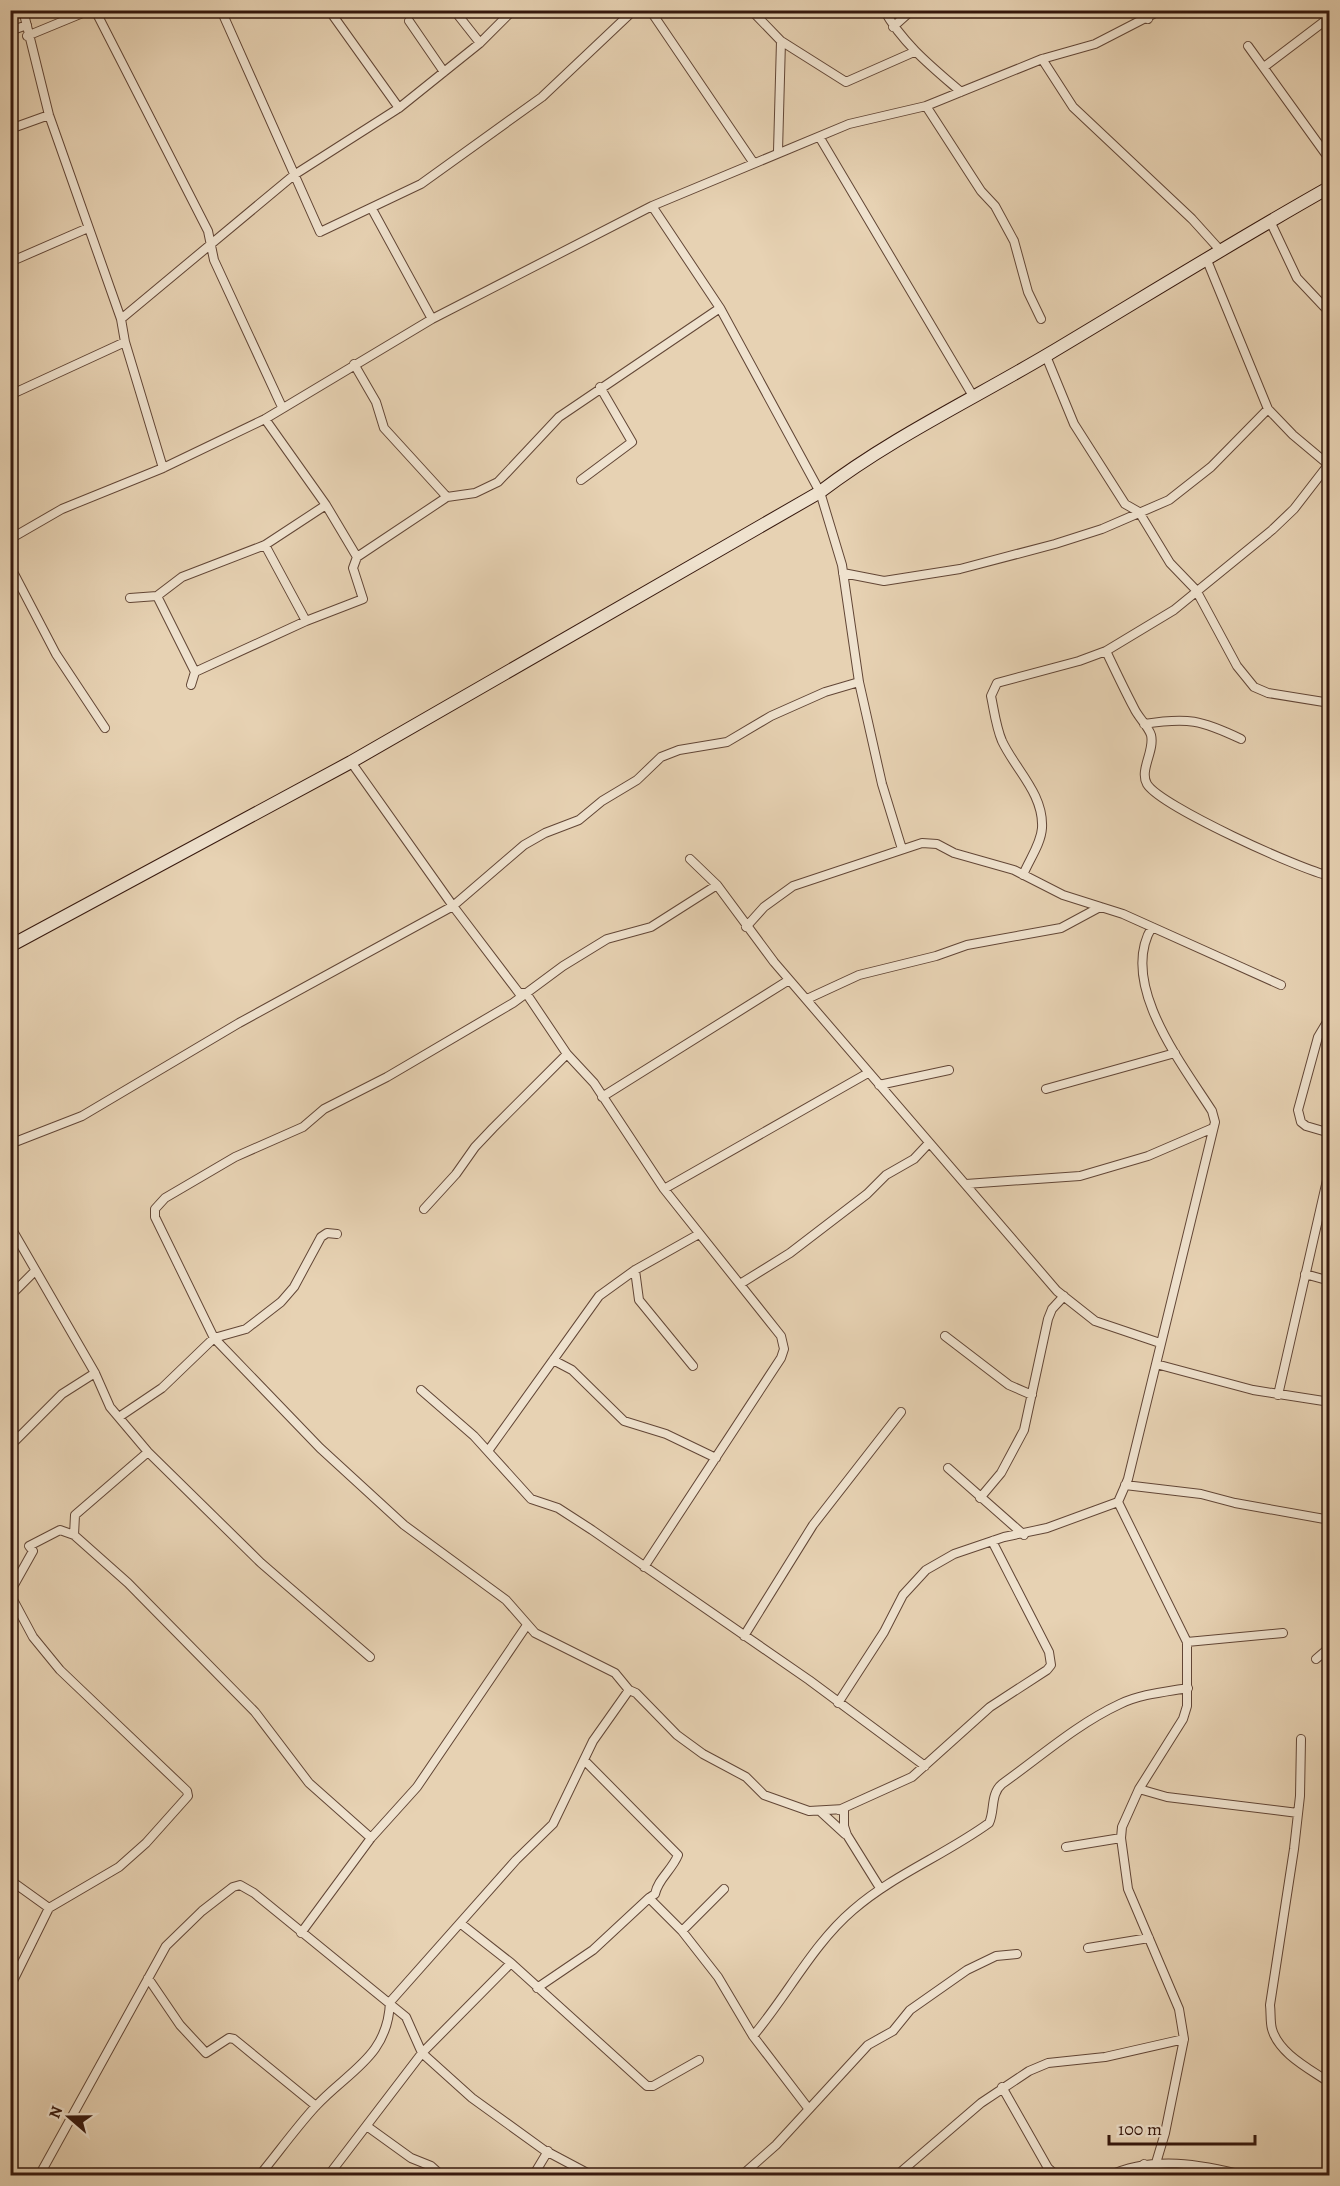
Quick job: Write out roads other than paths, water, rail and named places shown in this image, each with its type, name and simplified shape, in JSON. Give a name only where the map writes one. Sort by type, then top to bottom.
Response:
[{"type":"street","points":[[23,10],[27,36],[49,116],[121,319],[124,342],[163,468]]},
{"type":"street","points":[[27,36],[90,10]]},
{"type":"street","points":[[95,10],[208,231],[211,241],[209,247],[282,407]]},
{"type":"street","points":[[221,10],[320,232],[421,184],[542,97],[634,10]]},
{"type":"street","points":[[329,10],[399,108]]},
{"type":"street","points":[[454,10],[480,43]]},
{"type":"street","points":[[121,319],[294,175],[399,108],[480,43],[513,10]]},
{"type":"street","points":[[650,10],[753,162]]},
{"type":"street","points":[[751,10],[781,41],[816,60],[846,82],[914,52]]},
{"type":"street","points":[[884,10],[893,27],[914,52],[961,92]]},
{"type":"street","points":[[893,27],[912,10]]},
{"type":"street","points":[[1142,10],[1148,19]]},
{"type":"street","points":[[10,540],[62,509],[163,468],[265,419],[432,319],[652,206],[778,151],[820,138],[849,124],[926,106],[1042,59],[1095,44],[1148,19],[1161,10]]},
{"type":"street","points":[[1263,67],[1329,17]]},
{"type":"street","points":[[409,21],[444,72]]},
{"type":"street","points":[[10,31],[27,25]]},
{"type":"street","points":[[778,151],[781,41]]},
{"type":"street","points":[[1248,46],[1329,160]]},
{"type":"street","points":[[1042,59],[1074,107],[1185,212],[1220,250]]},
{"type":"street","points":[[926,106],[981,192],[995,206],[1014,241],[1028,292],[1041,319]]},
{"type":"street","points":[[10,129],[49,116]]},
{"type":"street","points":[[820,138],[973,396]]},
{"type":"street","points":[[10,946],[351,762],[820,492],[850,469],[973,396],[1046,356],[1206,258],[1329,187]]},
{"type":"street","points":[[652,206],[720,308],[820,492],[843,573],[860,682],[882,784],[902,849]]},
{"type":"street","points":[[372,209],[432,319]]},
{"type":"street","points":[[1270,221],[1297,278],[1329,313]]},
{"type":"street","points":[[10,262],[88,228]]},
{"type":"street","points":[[1023,875],[1038,842],[1042,827],[1039,805],[1020,768],[1000,738],[991,696],[992,689],[997,683],[1079,661],[1106,651],[1174,610],[1196,590],[1237,561],[1272,530],[1328,466],[1268,409],[1206,258]]},
{"type":"street","points":[[195,672],[306,621],[363,599],[353,568],[357,556],[447,497],[475,493],[498,482],[559,417],[600,387],[720,308]]},
{"type":"street","points":[[10,395],[124,342]]},
{"type":"street","points":[[1046,356],[1074,424],[1125,504],[1139,512],[1170,563],[1196,590],[1237,666],[1254,687],[1268,693],[1329,703]]},
{"type":"street","points":[[354,364],[376,402],[389,434],[403,446],[447,497]]},
{"type":"street","points":[[581,480],[632,442],[600,387]]},
{"type":"street","points":[[843,573],[885,581],[960,569],[1102,529],[1169,500],[1211,467],[1268,409]]},
{"type":"street","points":[[265,419],[326,505],[357,556]]},
{"type":"street","points":[[519,658],[820,492]]},
{"type":"street","points":[[130,598],[157,596],[182,577],[265,545],[326,505]]},
{"type":"street","points":[[265,545],[306,621]]},
{"type":"street","points":[[10,566],[56,654],[105,728]]},
{"type":"street","points":[[157,596],[195,672],[191,685]]},
{"type":"street","points":[[1106,651],[1150,734],[1152,747],[1145,773],[1147,784],[1158,794],[1246,841],[1329,876]]},
{"type":"street","points":[[10,1144],[82,1116],[239,1023],[453,906],[524,845],[545,833],[579,820],[602,801],[637,780],[661,757],[679,750],[727,742],[771,716],[825,692],[860,682]]},
{"type":"street","points":[[1144,724],[1188,719],[1209,724],[1241,739]]},
{"type":"street","points":[[351,762],[453,906],[519,993],[526,993]]},
{"type":"street","points":[[746,927],[764,907],[793,886],[922,843],[937,844],[954,853],[1023,875],[1063,895],[1152,927],[1281,985]]},
{"type":"street","points":[[690,859],[717,885],[746,927],[789,980],[1064,1296],[1095,1321],[1160,1343]]},
{"type":"street","points":[[717,885],[651,927],[607,939],[526,993],[387,1077],[324,1109],[303,1127],[235,1157],[158,1203],[155,1209],[157,1224],[195,1294],[214,1338],[320,1448],[404,1525],[506,1600],[536,1633],[615,1673],[629,1690],[636,1694],[677,1735],[703,1754],[746,1777],[764,1795],[803,1809],[821,1812],[844,1809],[912,1777],[990,1707],[1047,1670],[1051,1665],[1049,1652],[992,1541]]},
{"type":"street","points":[[807,999],[859,975],[936,956],[967,945],[1061,928],[1100,907]]},
{"type":"street","points":[[838,1702],[884,1632],[893,1610],[913,1582],[940,1561],[992,1541],[1024,1535],[1118,1502],[1125,1485],[1213,1128],[1212,1112],[1158,1023],[1145,985],[1142,953],[1152,927]]},
{"type":"street","points":[[602,1096],[789,980]]},
{"type":"street","points":[[526,993],[567,1054],[602,1096],[664,1189],[782,1336],[784,1349],[781,1358],[644,1567]]},
{"type":"street","points":[[1329,1017],[1318,1037],[1298,1110],[1301,1122],[1306,1126],[1329,1133]]},
{"type":"street","points":[[1046,1089],[1175,1053]]},
{"type":"street","points":[[424,1209],[456,1174],[487,1134],[567,1054]]},
{"type":"street","points":[[879,1085],[949,1070]]},
{"type":"street","points":[[664,1189],[868,1072]]},
{"type":"street","points":[[966,1184],[1080,1176],[1148,1156],[1213,1128]]},
{"type":"street","points":[[740,1284],[790,1253],[867,1194],[886,1175],[914,1159],[929,1143]]},
{"type":"street","points":[[1278,1395],[1329,1167]]},
{"type":"street","points":[[10,1226],[95,1373],[110,1407],[148,1452],[261,1563],[370,1657]]},
{"type":"street","points":[[119,1417],[162,1388],[214,1338],[246,1329],[281,1302],[294,1287],[321,1237],[327,1233],[337,1234]]},
{"type":"street","points":[[488,1451],[599,1296],[634,1270],[699,1234]]},
{"type":"street","points":[[634,1270],[639,1300],[693,1366]]},
{"type":"street","points":[[10,1296],[35,1271]]},
{"type":"street","points":[[1305,1274],[1329,1281]]},
{"type":"street","points":[[980,1498],[1001,1473],[1024,1431],[1048,1319],[1052,1308],[1064,1296]]},
{"type":"street","points":[[945,1336],[1001,1380],[1032,1395]]},
{"type":"street","points":[[553,1360],[572,1370],[624,1421],[666,1434],[716,1458]]},
{"type":"street","points":[[1156,1364],[1278,1395],[1329,1402]]},
{"type":"street","points":[[10,1446],[62,1394],[95,1373]]},
{"type":"street","points":[[421,1390],[488,1451],[531,1499],[558,1508],[838,1702],[925,1766]]},
{"type":"street","points":[[744,1636],[813,1525],[901,1412]]},
{"type":"street","points":[[10,1987],[49,1908],[119,1867],[146,1843],[188,1796],[187,1791],[76,1686],[47,1654],[33,1637],[10,1593],[33,1551],[29,1546],[60,1530],[148,1452]]},
{"type":"street","points":[[948,1468],[1024,1535]]},
{"type":"street","points":[[1125,1485],[1201,1494],[1235,1503],[1329,1520]]},
{"type":"street","points":[[1118,1502],[1187,1642],[1187,1706],[1181,1725],[1139,1789],[1122,1827],[1121,1838],[1128,1890],[1157,1963],[1179,2009],[1184,2039],[1165,2133],[1156,2163]]},
{"type":"street","points":[[74,1535],[75,1515]]},
{"type":"street","points":[[60,1530],[74,1535],[128,1582],[255,1712],[309,1783],[371,1838]]},
{"type":"street","points":[[301,1933],[371,1838],[417,1787],[527,1625]]},
{"type":"street","points":[[1187,1642],[1283,1633]]},
{"type":"street","points":[[1316,1659],[1329,1647]]},
{"type":"street","points":[[753,2036],[779,2005],[823,1941],[851,1911],[880,1888],[931,1861],[989,1824],[997,1788],[1083,1725],[1121,1703],[1146,1695],[1188,1688]]},
{"type":"street","points":[[259,2175],[316,2106],[376,2049],[389,2022],[390,2002],[516,1860],[553,1824],[593,1741],[629,1690]]},
{"type":"street","points":[[1301,1739],[1298,1813],[1270,2005],[1272,2029],[1281,2045],[1290,2055],[1329,2083]]},
{"type":"street","points":[[537,1988],[593,1950],[655,1894],[657,1885],[676,1864],[678,1856],[584,1760]]},
{"type":"street","points":[[1139,1789],[1167,1797],[1298,1813]]},
{"type":"street","points":[[844,1809],[844,1826],[847,1835],[880,1888]]},
{"type":"street","points":[[821,1812],[847,1835]]},
{"type":"street","points":[[1066,1847],[1121,1838]]},
{"type":"street","points":[[10,1880],[49,1908]]},
{"type":"street","points":[[39,2175],[166,1946],[176,1934],[233,1887],[247,1888],[390,2002],[406,2017],[422,2053],[472,2098],[548,2151],[592,2175]]},
{"type":"street","points":[[682,1931],[724,1888]]},
{"type":"street","points":[[649,1898],[682,1931],[718,1977],[753,2036],[808,2108]]},
{"type":"street","points":[[460,1923],[511,1963],[647,2086],[653,2086],[699,2060]]},
{"type":"street","points":[[1088,1948],[1149,1938]]},
{"type":"street","points":[[741,2175],[776,2145],[868,2045],[893,2031],[910,2010],[967,1970],[996,1956],[1017,1954]]},
{"type":"street","points":[[328,2175],[368,2127],[422,2053],[511,1963]]},
{"type":"street","points":[[147,1978],[180,2025],[206,2053],[229,2038],[234,2039],[316,2106]]},
{"type":"street","points":[[896,2175],[944,2132],[1002,2087],[1048,2063],[1105,2057],[1184,2039]]},
{"type":"street","points":[[1002,2087],[1048,2168],[1057,2175]]},
{"type":"street","points":[[368,2127],[411,2158],[431,2166],[442,2175]]},
{"type":"street","points":[[533,2175],[548,2151]]},
{"type":"street","points":[[1144,2163],[1149,2175]]},
{"type":"street","points":[[1108,2175],[1144,2163],[1156,2163],[1210,2166],[1247,2175]]},
{"type":"street","points":[[10,2170],[19,2175]]}]
